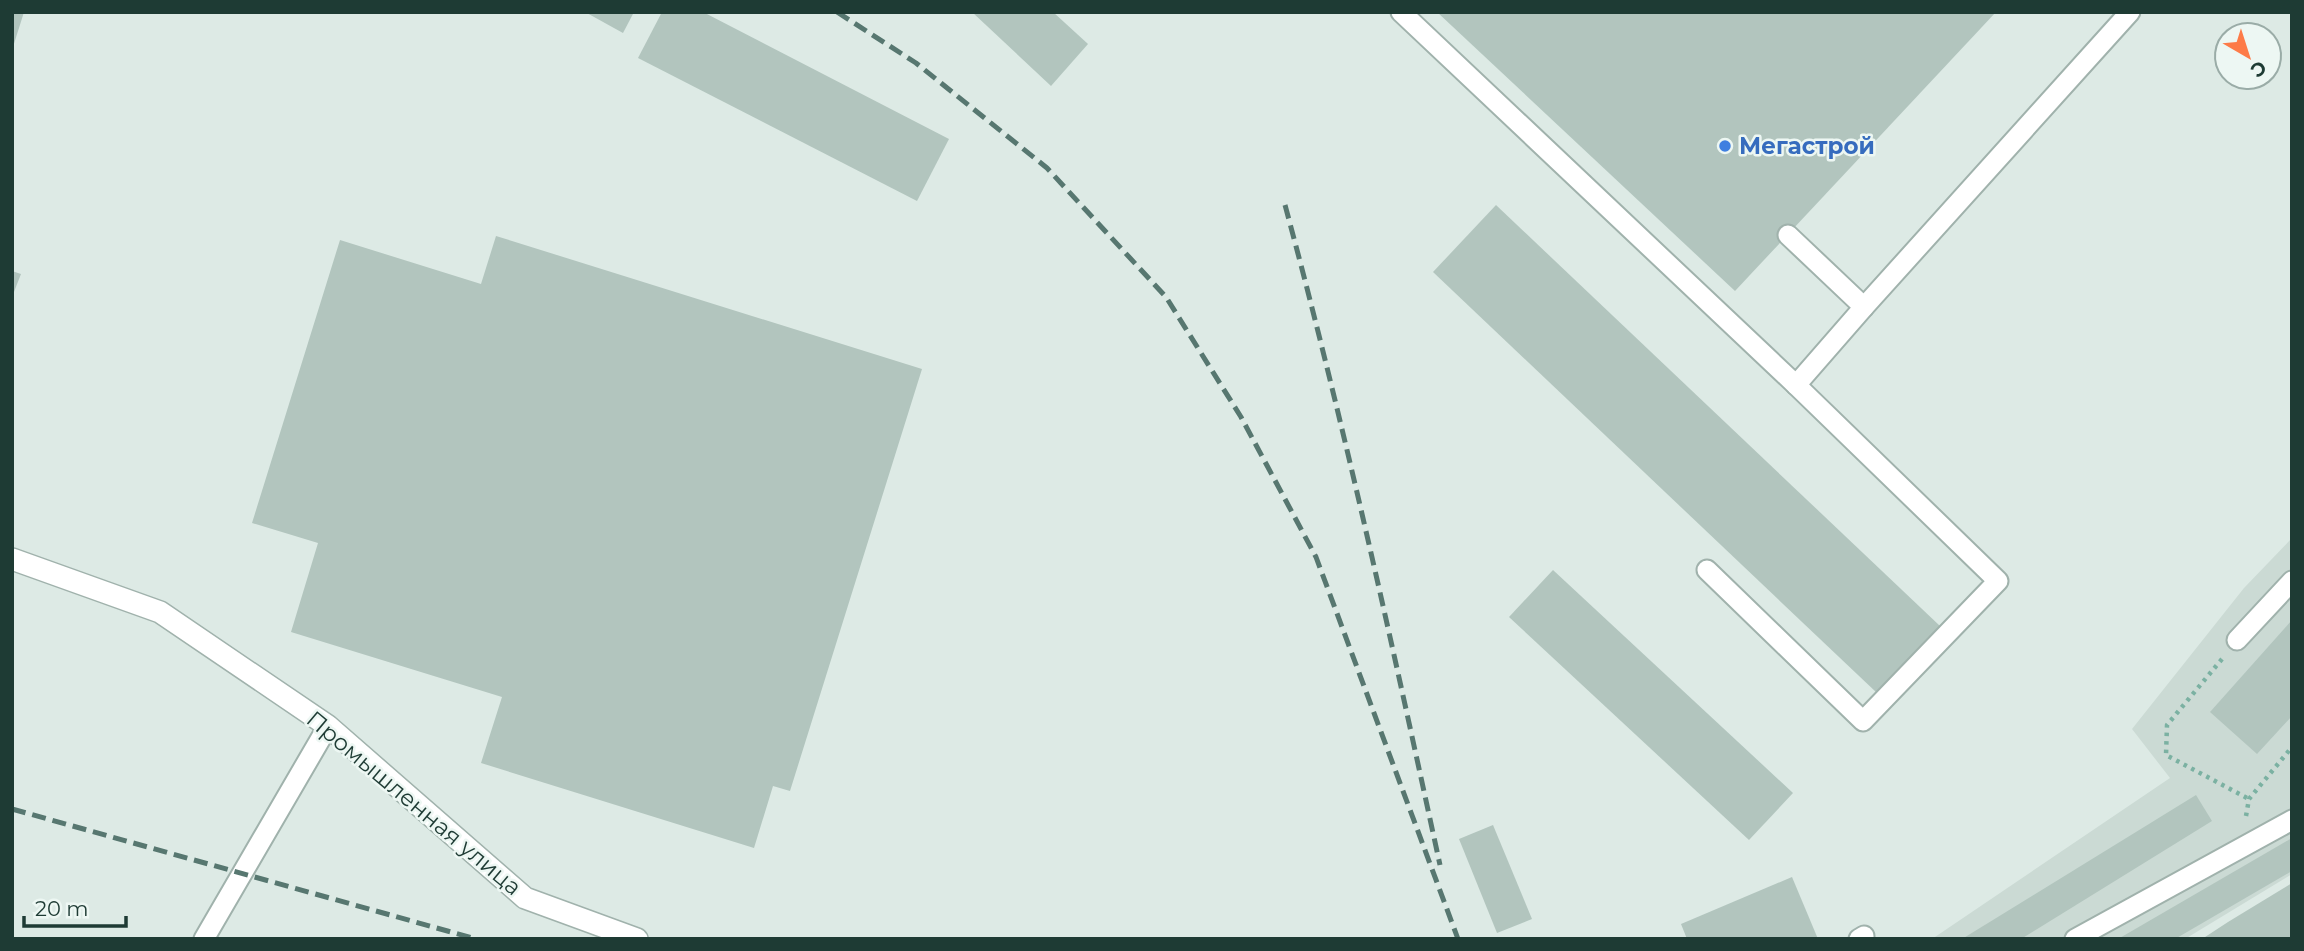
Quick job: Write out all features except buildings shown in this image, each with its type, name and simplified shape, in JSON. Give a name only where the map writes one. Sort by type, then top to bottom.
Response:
[{"type":"street","name":"Промышленная улица","points":[[12,559],[160,612],[328,726],[525,898],[637,939]]},
{"type":"lane","points":[[1401,12],[1998,580],[1863,721],[1707,570]]},
{"type":"lane","points":[[1796,385],[2130,12]]},
{"type":"lane","points":[[1788,235],[1864,307]]},
{"type":"lane","points":[[2237,640],[2292,581]]},
{"type":"lane","points":[[204,939],[328,726]]},
{"type":"lane","points":[[2075,939],[2292,820]]},
{"type":"path","points":[[2237,640],[2167,725],[2166,755],[2249,799]]},
{"type":"path","points":[[2241,848],[2249,799],[2292,747]]},
{"type":"shaded area","points":[[2292,538],[2292,874],[2185,939],[1932,939],[2170,778],[2132,729],[2244,588]]},
{"type":"railway","points":[[837,12],[916,63],[1047,168],[1166,297],[1241,417],[1316,557],[1458,939]]},
{"type":"railway","points":[[1285,205],[1347,451],[1440,865]]},
{"type":"railway","points":[[12,809],[476,939]]},
{"type":"place","name":"Мегастрой","points":[[1725,146]]}]
